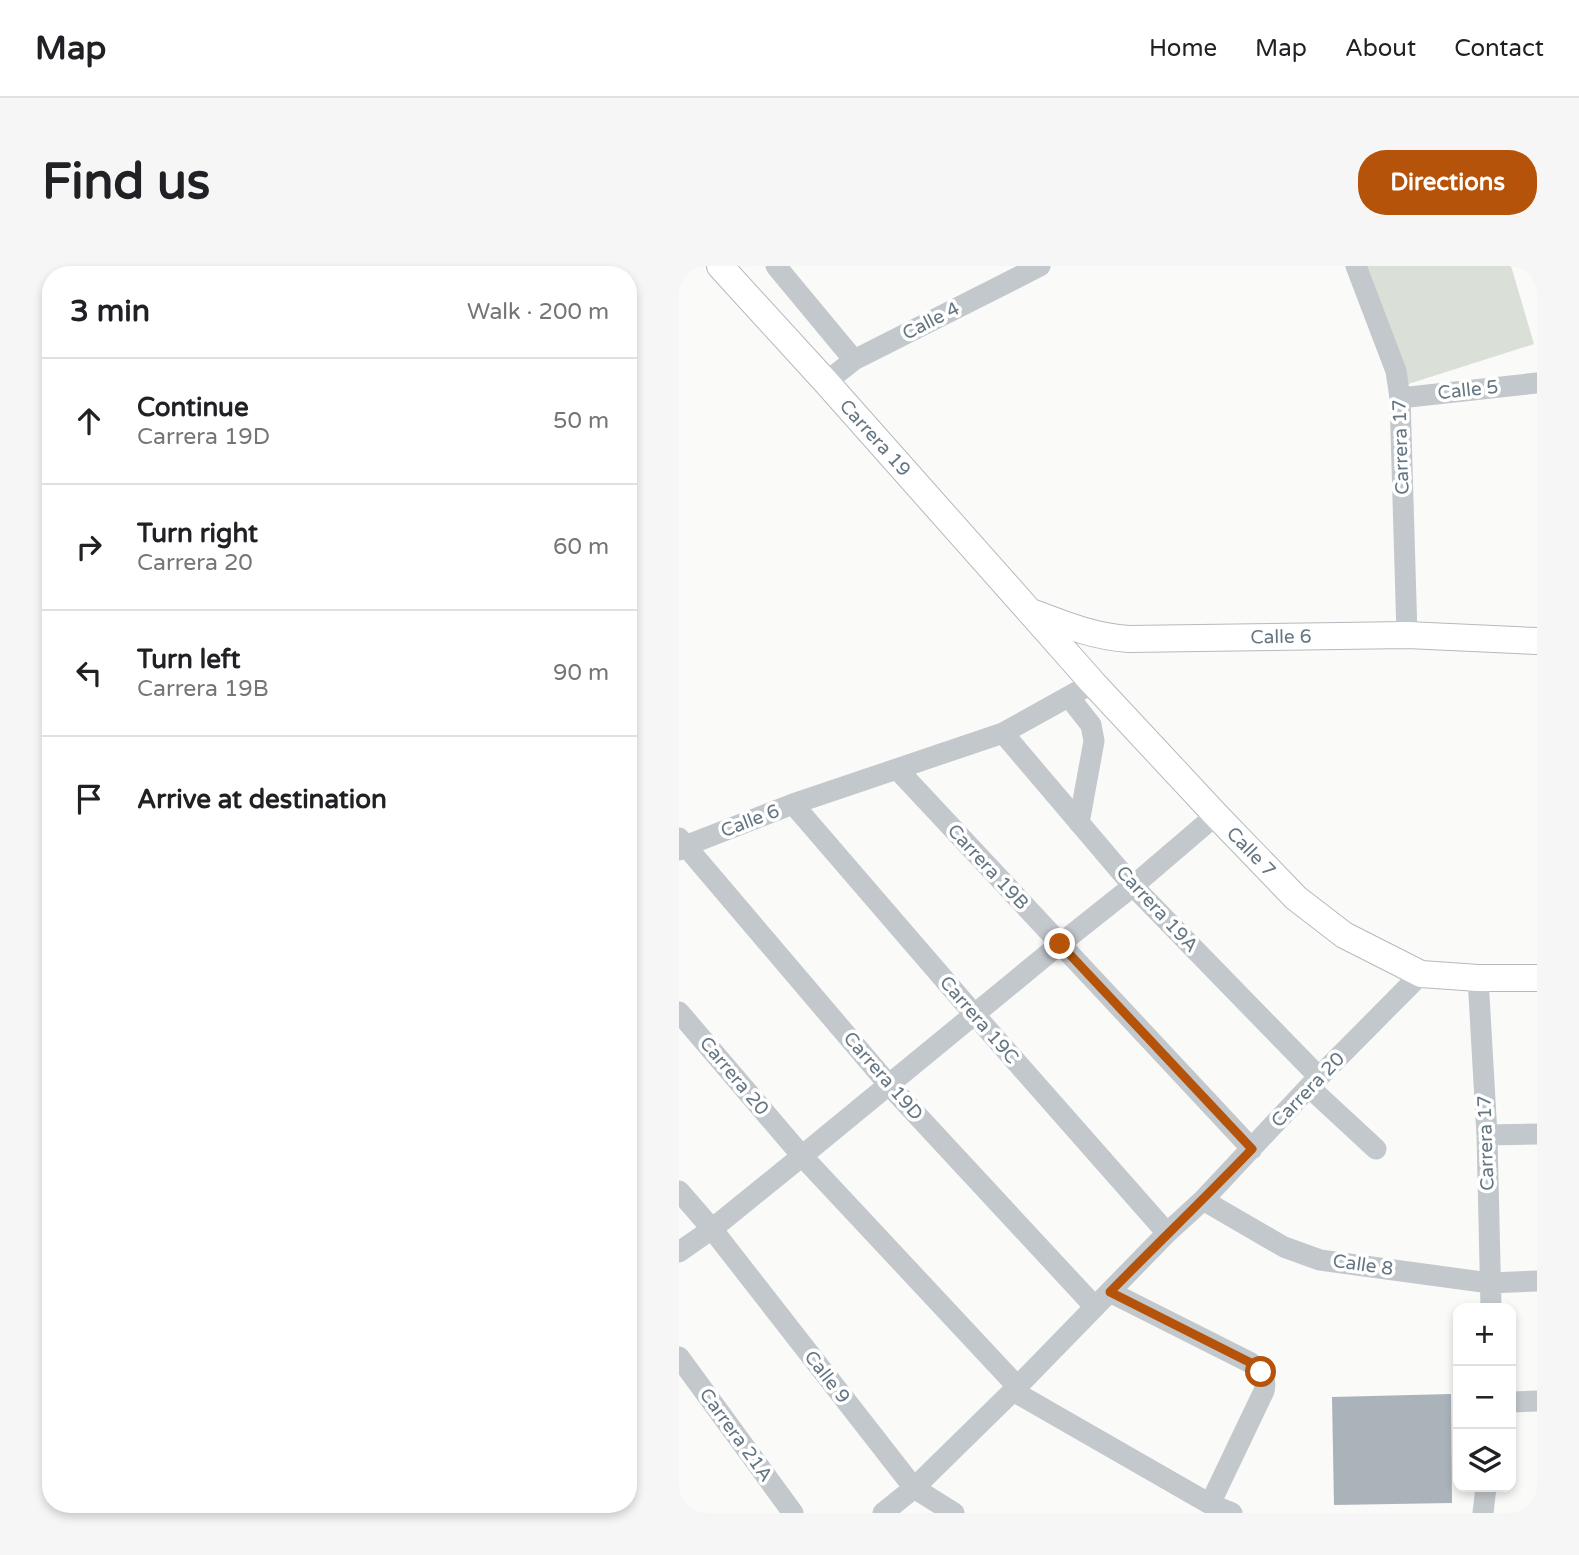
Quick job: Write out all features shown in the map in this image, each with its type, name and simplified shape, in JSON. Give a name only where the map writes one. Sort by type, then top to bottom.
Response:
[{"type":"main road","name":"Carrera 19","points":[[720,266],[1029,611]]},
{"type":"main road","name":"Calle 6","points":[[1029,611],[1080,630],[1129,639],[1406,635],[1537,641]]},
{"type":"main road","name":"Calle 7","points":[[1029,611],[1093,683],[1296,898],[1344,935],[1422,974],[1537,978]]},
{"type":"main road","points":[[1093,683],[1099,662],[1106,651],[1116,643],[1129,639]]},
{"type":"street","points":[[776,266],[854,360]]},
{"type":"street","name":"Carrera 17","points":[[1356,266],[1396,371],[1400,398],[1406,635]]},
{"type":"street","name":"Calle 4","points":[[826,382],[854,360],[1037,267]]},
{"type":"street","name":"Calle 5","points":[[1400,398],[1537,383]]},
{"type":"street","name":"Calle 6","points":[[681,845],[1003,733],[1093,683]]},
{"type":"street","points":[[1069,697],[1091,725],[1094,741],[1079,823]]},
{"type":"street","name":"Carrera 19A","points":[[1003,733],[1133,886],[1376,1149]]},
{"type":"street","name":"Carrera 19B","points":[[898,770],[1252,1149]]},
{"type":"street","name":"Carrera 19C","points":[[793,804],[1167,1233]]},
{"type":"street","points":[[679,1251],[712,1229],[802,1156],[1216,815]]},
{"type":"street","name":"Carrera 19D","points":[[681,845],[889,1085],[1102,1299],[1257,1367],[1265,1377],[1264,1391],[1210,1504]]},
{"type":"street","name":"Carrera 20","points":[[883,1513],[914,1488],[1015,1389],[1422,974]]},
{"type":"street","name":"Carrera 17","points":[[1478,978],[1487,1135],[1491,1303]]},
{"type":"street","name":"Carrera 20","points":[[679,1012],[802,1156],[1015,1389],[1210,1504],[1232,1513]]},
{"type":"street","points":[[1487,1135],[1537,1134]]},
{"type":"street","name":"Calle 9","points":[[679,1191],[712,1229],[914,1488],[954,1513]]},
{"type":"street","name":"Calle 8","points":[[1203,1200],[1284,1247],[1320,1260],[1490,1283],[1537,1281]]},
{"type":"street","name":"Carrera 21A","points":[[679,1357],[793,1513]]},
{"type":"street","points":[[1516,1402],[1537,1401]]},
{"type":"street","points":[[1483,1513],[1485,1492]]},
{"type":"shaded area","points":[[1365,266],[1511,266],[1534,344],[1402,386]]},
{"type":"building","points":[[1451,1394],[1452,1503],[1334,1505],[1332,1397]]},
{"type":"route","points":[[1060,944],[1252,1149],[1110,1292],[1251,1363],[1261,1372]]}]
